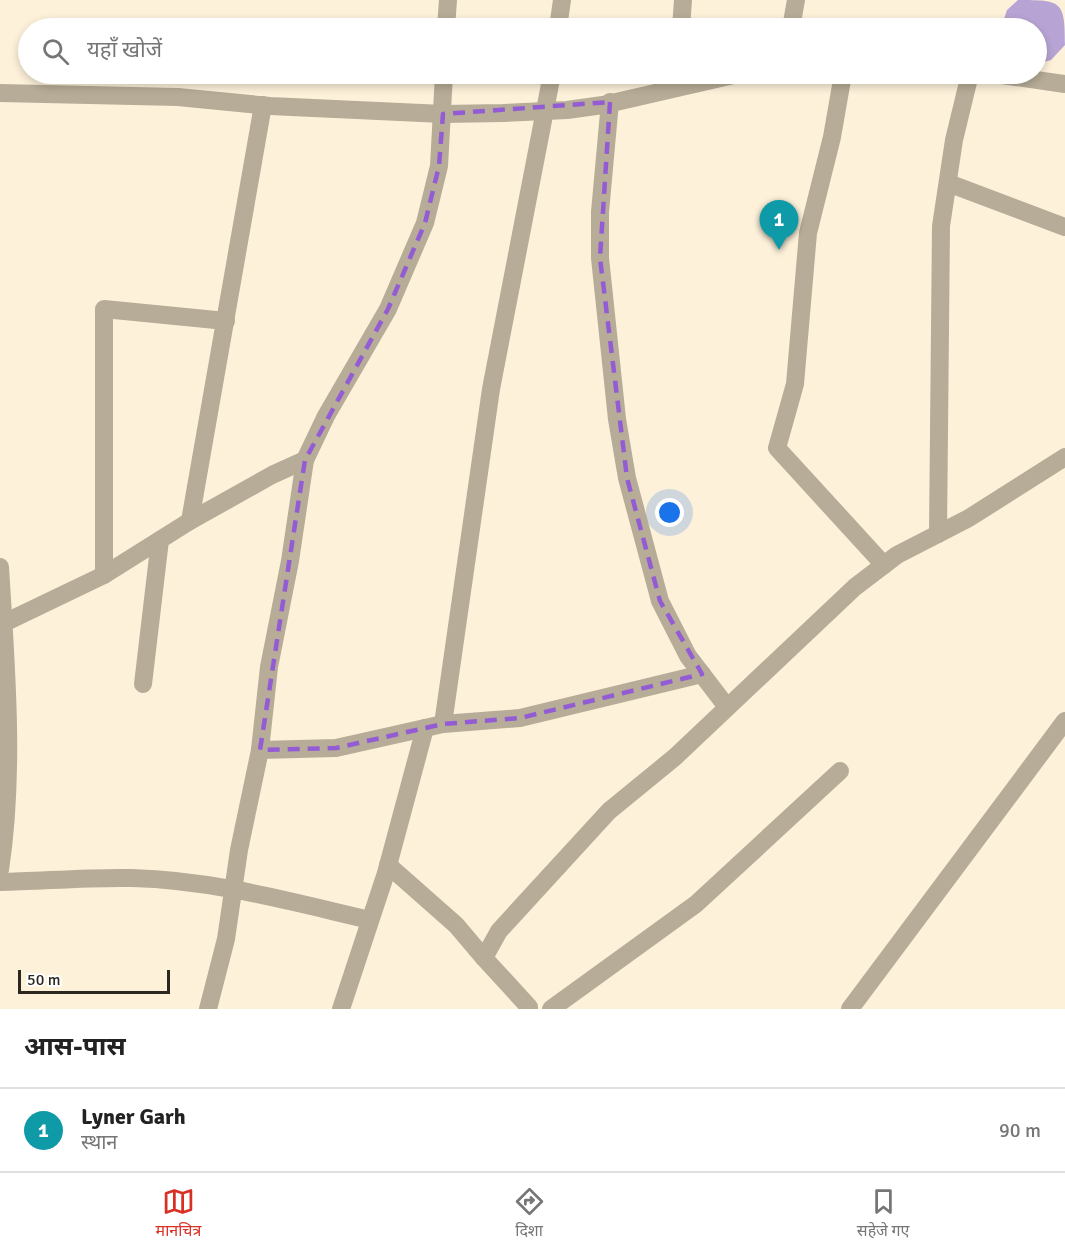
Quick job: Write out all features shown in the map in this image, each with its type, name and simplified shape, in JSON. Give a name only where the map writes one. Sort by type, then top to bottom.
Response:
[{"type":"street","points":[[447,18],[448,0]]},
{"type":"street","points":[[559,18],[562,0]]},
{"type":"street","points":[[682,18],[683,0]]},
{"type":"street","points":[[793,18],[796,0]]},
{"type":"street","points":[[1047,81],[1065,84]]},
{"type":"street","points":[[208,1009],[226,939],[233,889],[260,750],[269,667],[290,561],[305,460],[326,416],[388,309],[425,223],[440,166],[444,84]]},
{"type":"street","points":[[443,724],[491,389],[550,84]]},
{"type":"street","points":[[0,93],[178,98],[263,105],[443,114],[546,111],[610,102],[668,84]]},
{"type":"street","points":[[841,84],[832,137],[808,233],[795,384],[777,448],[884,565]]},
{"type":"street","points":[[938,534],[941,226],[954,140],[968,84]]},
{"type":"street","points":[[610,102],[600,212],[600,258],[627,478],[660,602],[688,656],[727,707]]},
{"type":"street","points":[[190,521],[263,105]]},
{"type":"street","points":[[948,183],[1065,227]]},
{"type":"street","points":[[104,574],[104,309],[226,321]]},
{"type":"street","points":[[484,958],[499,931],[609,811],[675,757],[855,587],[897,555],[969,518],[1065,457]]},
{"type":"street","points":[[2,624],[104,574],[272,474],[305,460]]},
{"type":"street","points":[[143,684],[160,540]]},
{"type":"street","points":[[0,567],[8,729],[4,842],[0,870]]},
{"type":"street","points":[[260,750],[336,748],[443,724],[520,718],[702,674]]},
{"type":"street","points":[[850,1009],[1065,721]]},
{"type":"street","points":[[341,1009],[388,865],[425,728]]},
{"type":"street","points":[[551,1009],[696,904],[840,771]]},
{"type":"street","points":[[388,865],[456,926],[531,1008]]},
{"type":"street","points":[[0,882],[132,878],[233,889],[370,920]]},
{"type":"highlighted area","points":[[610,102],[600,258],[627,478],[660,601],[702,674],[520,718],[443,724],[336,748],[260,750],[305,460],[388,309],[425,223],[439,166],[443,114]]},
{"type":"shaded area","points":[[1018,0],[1044,1],[1058,6],[1064,19],[1065,45],[1051,60],[1047,61],[1047,18],[1004,18],[1007,10]]},
{"type":"place","name":"Lyner Garh","points":[[779,250]]}]
